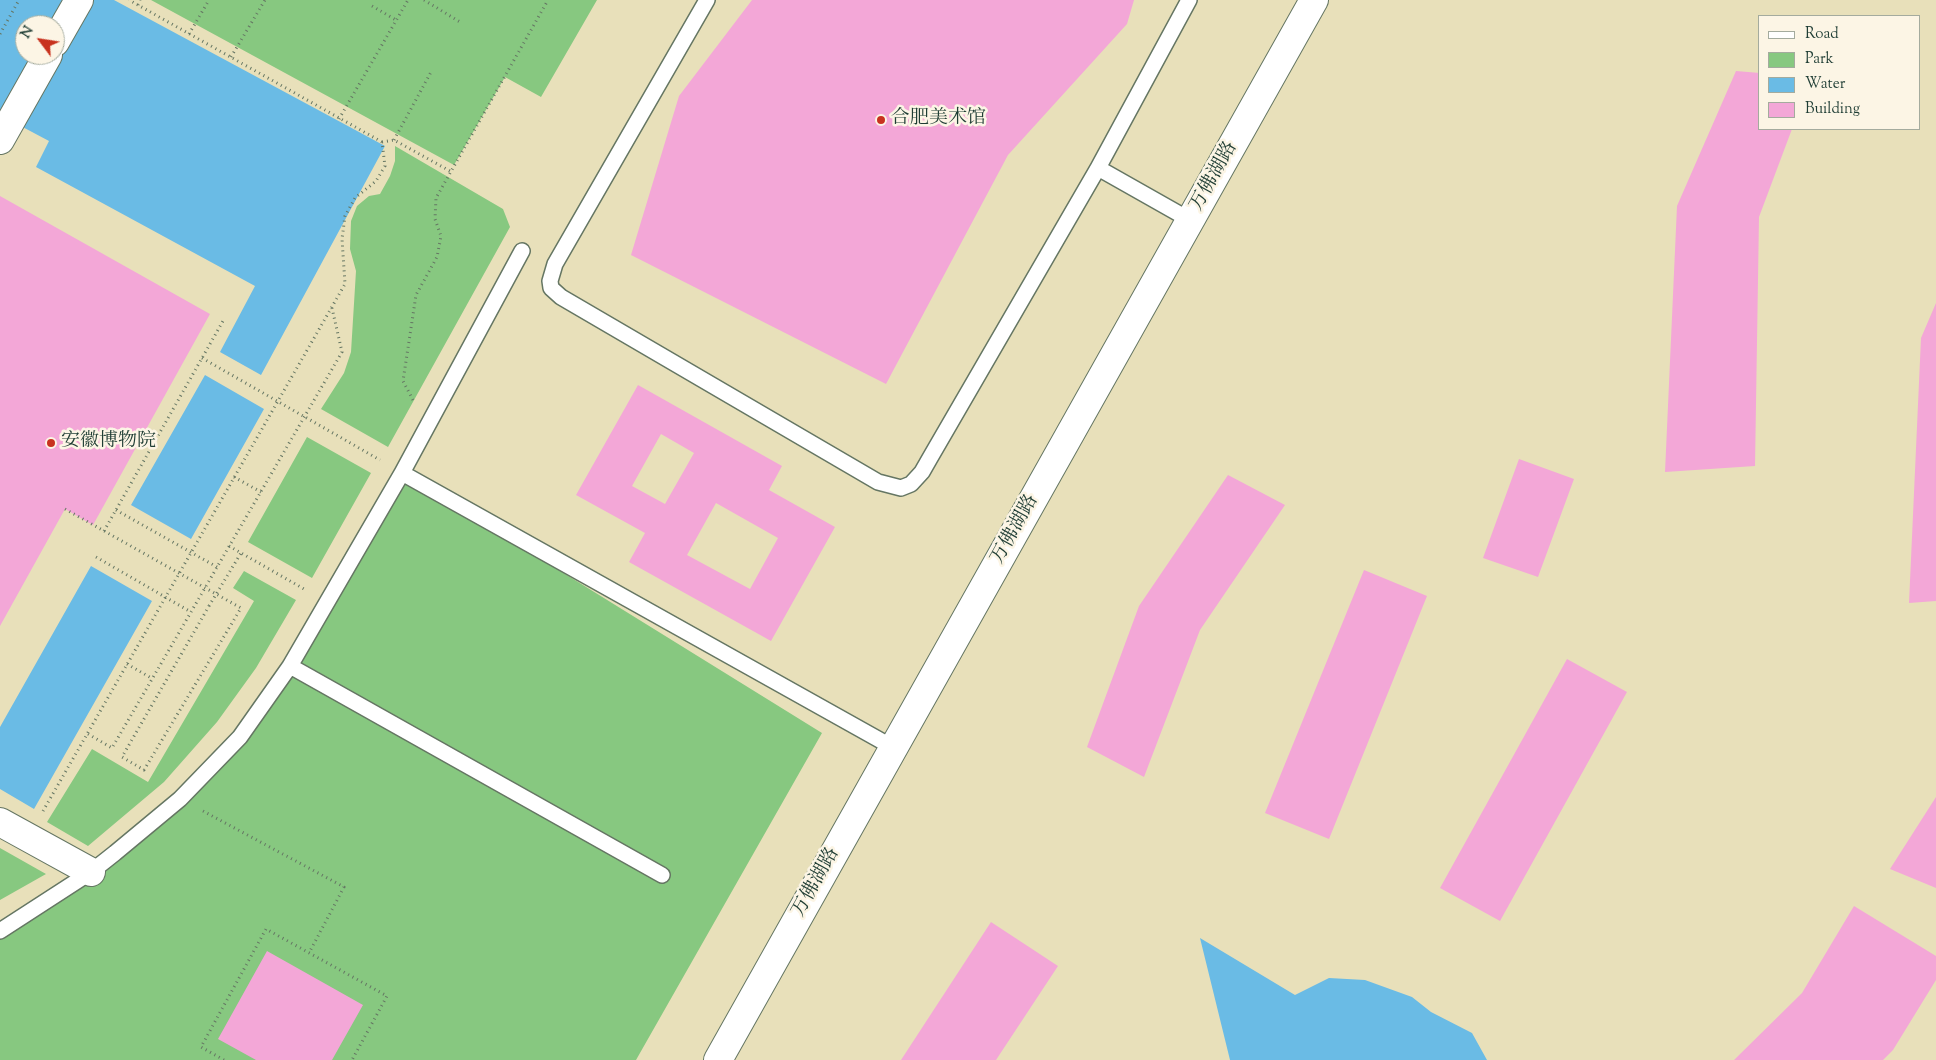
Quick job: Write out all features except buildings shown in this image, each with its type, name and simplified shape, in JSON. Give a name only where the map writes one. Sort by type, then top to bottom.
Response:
[{"type":"street","points":[[65,24],[79,0]]},
{"type":"street","name":"万佛湖路","points":[[718,1060],[1314,0]]},
{"type":"street","points":[[0,140],[42,65]]},
{"type":"street","points":[[0,822],[91,872]]},
{"type":"lane","points":[[707,0],[555,264],[551,275],[551,288],[560,297],[878,482],[901,488],[911,484],[922,472],[1098,168],[1189,0]]},
{"type":"lane","points":[[1098,168],[1190,220]]},
{"type":"lane","points":[[0,931],[91,872],[180,799],[240,736],[290,666],[402,472],[522,251]]},
{"type":"lane","points":[[402,472],[894,748]]},
{"type":"lane","points":[[290,666],[662,875]]},
{"type":"path","points":[[0,34],[19,0]]},
{"type":"path","points":[[129,0],[382,142],[394,140],[450,171]]},
{"type":"path","points":[[138,5],[140,0]]},
{"type":"path","points":[[189,34],[209,0]]},
{"type":"path","points":[[231,58],[266,0]]},
{"type":"path","points":[[340,119],[408,0]]},
{"type":"path","points":[[424,0],[460,22]]},
{"type":"path","points":[[433,416],[412,399],[403,381],[416,295],[437,257],[440,243],[441,236],[436,219],[436,198],[548,0]]},
{"type":"path","points":[[372,6],[396,20]]},
{"type":"path","points":[[394,140],[431,72]]},
{"type":"path","points":[[28,837],[345,284],[342,239],[345,216],[355,198],[376,181],[385,166],[382,142]]},
{"type":"path","points":[[88,734],[112,748],[342,352],[332,307]]},
{"type":"path","points":[[104,531],[223,321]]},
{"type":"path","points":[[202,358],[402,472]]},
{"type":"path","points":[[234,477],[261,492]]},
{"type":"path","points":[[65,509],[104,531],[240,608],[144,770],[122,757],[209,606],[241,553]]},
{"type":"path","points":[[116,510],[217,567]]},
{"type":"path","points":[[229,546],[326,602]]},
{"type":"path","points":[[96,557],[191,612]]},
{"type":"path","points":[[128,664],[153,679]]},
{"type":"path","points":[[180,799],[344,887],[310,953]]},
{"type":"path","points":[[224,1060],[201,1047],[266,928],[387,996],[352,1060]]},
{"type":"green space","points":[[151,0],[597,0],[541,97],[505,77],[454,165]]},
{"type":"green space","points":[[395,146],[503,209],[510,227],[388,447],[321,409],[344,373],[351,352],[356,271],[350,249],[351,221],[357,206],[369,196],[380,194],[390,176],[395,161]]},
{"type":"green space","points":[[307,437],[371,473],[312,578],[248,542]]},
{"type":"green space","points":[[402,473],[822,733],[636,1060],[0,1060],[0,931],[115,853],[240,737]]},
{"type":"green space","points":[[244,571],[296,600],[256,668],[217,722],[164,782],[88,846],[47,822],[92,749],[148,782],[254,601],[233,588]]},
{"type":"green space","points":[[0,848],[46,874],[0,900]]},
{"type":"water","points":[[0,0],[114,0],[385,146],[261,375],[220,352],[255,286],[36,167],[49,141],[0,115]]},
{"type":"water","points":[[205,375],[264,409],[191,539],[131,505]]},
{"type":"water","points":[[91,566],[152,601],[34,809],[0,789],[0,727]]},
{"type":"water","points":[[1200,938],[1295,995],[1329,978],[1365,980],[1412,997],[1431,1012],[1472,1033],[1487,1060],[1230,1060]]},
{"type":"place","name":"合肥美术馆","points":[[881,120]]},
{"type":"place","name":"安徽博物院","points":[[51,443]]}]
